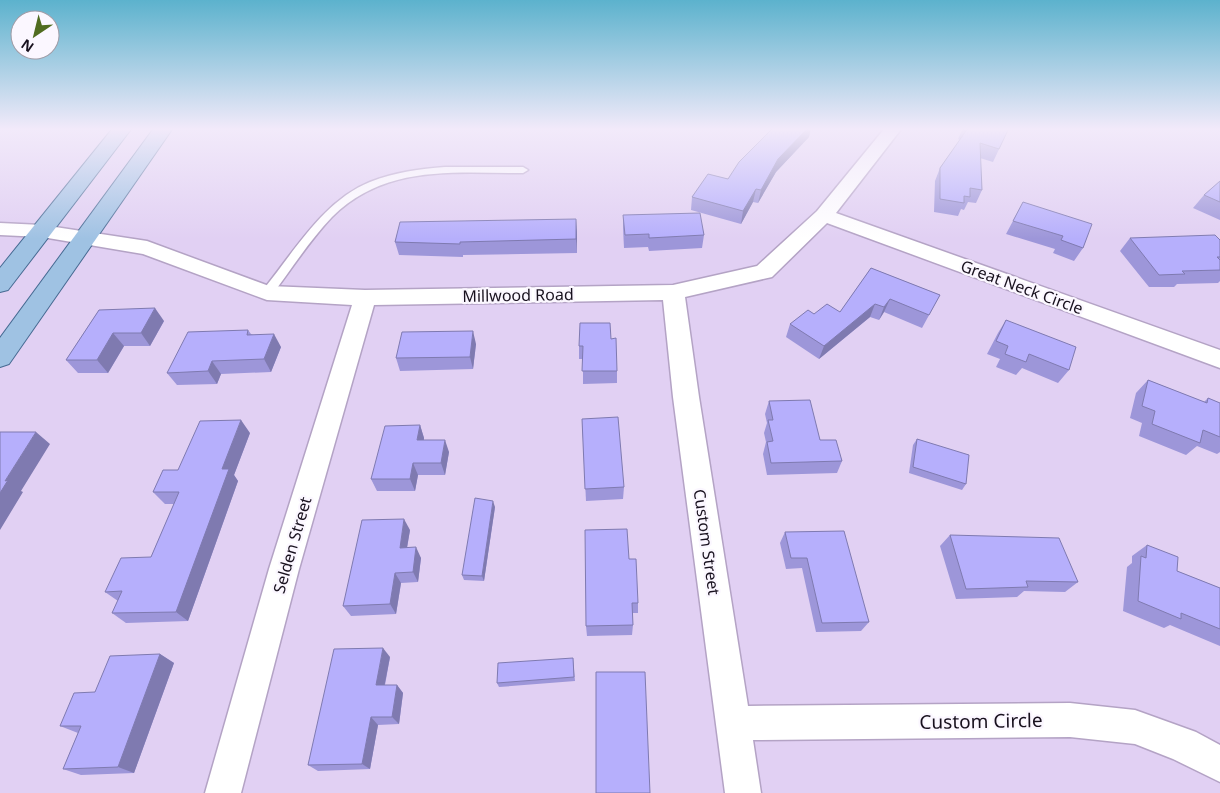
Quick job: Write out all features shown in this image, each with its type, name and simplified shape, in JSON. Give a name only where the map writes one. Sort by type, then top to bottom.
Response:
[{"type":"main road","points":[[0,284],[94,165]]},
{"type":"main road","points":[[0,357],[137,165]]},
{"type":"street","name":"Millwood Road","points":[[0,230],[42,231],[147,248],[267,293],[365,298],[673,292],[764,272],[824,215],[864,165]]},
{"type":"street","name":"Great Neck Circle","points":[[824,215],[1220,359]]},
{"type":"street","name":"Custom Street","points":[[673,292],[687,407],[743,793]]},
{"type":"street","name":"Selden Street","points":[[223,793],[284,569],[365,298]]},
{"type":"street","name":"Custom Circle","points":[[734,723],[1070,720],[1135,727],[1184,745],[1220,764]]},
{"type":"lane","points":[[267,293],[330,215],[346,200],[367,186],[399,174],[523,170]]},
{"type":"building","points":[[737,165],[775,165],[761,190],[756,189],[743,211],[692,197],[708,174],[728,179]]},
{"type":"building","points":[[942,165],[981,165],[982,190],[970,188],[970,197],[964,196],[964,203],[940,199],[940,168]]},
{"type":"building","points":[[1220,181],[1220,202],[1204,195]]},
{"type":"building","points":[[1023,202],[1092,224],[1083,248],[1061,240],[1063,236],[1013,221]]},
{"type":"building","points":[[700,213],[704,235],[649,238],[649,234],[625,235],[623,215]]},
{"type":"building","points":[[576,219],[576,239],[460,242],[460,244],[395,242],[400,222]]},
{"type":"building","points":[[1215,235],[1220,240],[1220,257],[1217,257],[1220,260],[1220,270],[1182,271],[1185,274],[1159,275],[1130,238]]},
{"type":"building","points":[[871,268],[940,295],[929,315],[890,299],[884,307],[875,304],[824,346],[790,324],[808,310],[814,314],[827,304],[840,312]]},
{"type":"building","points":[[155,308],[141,333],[113,333],[97,360],[66,360],[99,310]]},
{"type":"building","points":[[1006,320],[1076,347],[1069,370],[1029,354],[1026,362],[1005,354],[1008,346],[996,341]]},
{"type":"building","points":[[580,323],[610,323],[611,339],[616,338],[617,371],[582,371],[583,346],[579,346]]},
{"type":"building","points":[[248,330],[247,335],[274,334],[264,359],[212,361],[208,371],[167,373],[188,332]]},
{"type":"building","points":[[473,331],[470,357],[396,358],[402,332]]},
{"type":"building","points":[[1148,380],[1207,403],[1208,398],[1220,403],[1220,437],[1203,430],[1200,443],[1152,424],[1155,411],[1142,406]]},
{"type":"building","points":[[810,400],[820,440],[836,440],[842,461],[771,463],[767,442],[773,441],[768,420],[773,420],[769,401]]},
{"type":"building","points":[[618,417],[624,487],[585,489],[582,419]]},
{"type":"building","points":[[241,420],[222,469],[229,469],[176,612],[112,613],[122,591],[105,592],[121,558],[151,557],[179,492],[153,492],[163,470],[178,470],[200,421]]},
{"type":"building","points":[[420,425],[417,440],[445,440],[441,463],[413,463],[410,479],[371,479],[385,426]]},
{"type":"building","points":[[0,432],[36,432],[5,481],[8,480],[0,493]]},
{"type":"building","points":[[917,439],[969,455],[966,484],[913,467]]},
{"type":"building","points":[[475,498],[493,501],[482,576],[462,575]]},
{"type":"building","points":[[404,519],[400,548],[416,547],[413,572],[395,573],[390,604],[343,606],[362,520]]},
{"type":"building","points":[[627,529],[629,559],[636,559],[638,603],[632,603],[633,625],[586,626],[585,530]]},
{"type":"building","points":[[844,531],[869,622],[822,623],[807,558],[791,558],[785,532]]},
{"type":"building","points":[[950,535],[1059,538],[1078,582],[1026,581],[1028,587],[966,589]]},
{"type":"building","points":[[1147,545],[1178,557],[1177,571],[1220,588],[1220,629],[1181,613],[1181,619],[1138,601],[1141,556],[1146,558]]},
{"type":"building","points":[[383,648],[376,685],[397,685],[392,717],[371,717],[362,764],[308,765],[334,649]]},
{"type":"building","points":[[160,654],[118,767],[63,769],[81,726],[60,726],[74,693],[95,692],[110,656]]},
{"type":"building","points":[[573,658],[574,677],[497,683],[498,663]]},
{"type":"building","points":[[596,672],[645,672],[650,793],[596,793]]}]
